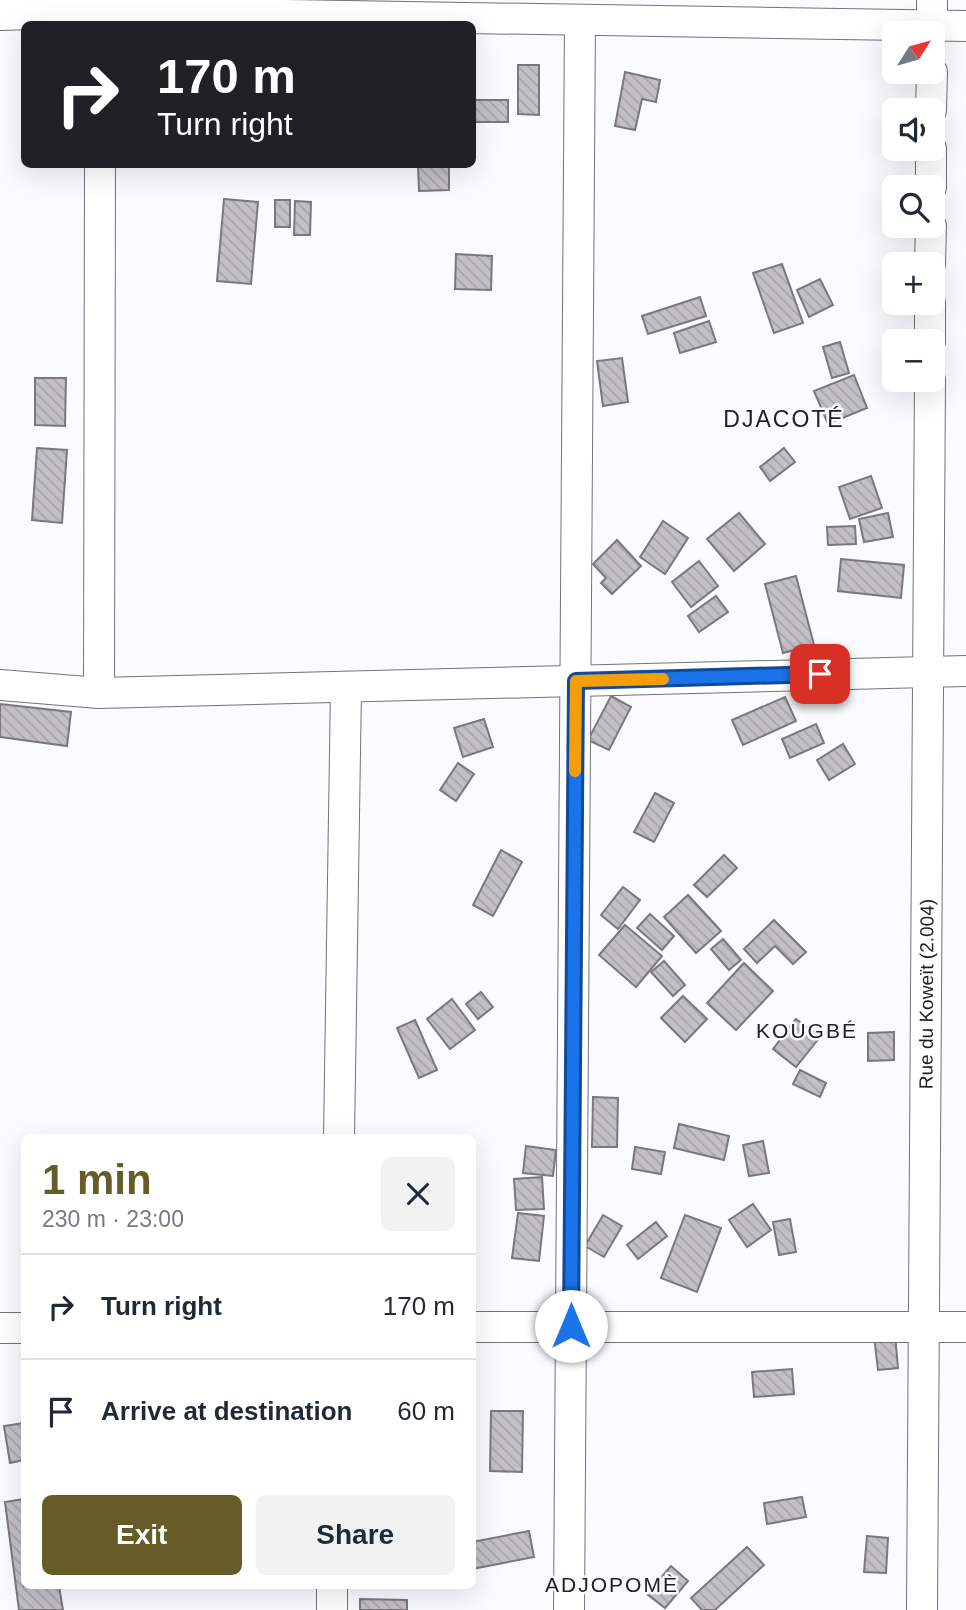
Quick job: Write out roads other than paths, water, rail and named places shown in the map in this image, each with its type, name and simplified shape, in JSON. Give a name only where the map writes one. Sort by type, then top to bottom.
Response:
[{"type":"street","points":[[0,15],[100,12],[580,20],[932,20],[966,26]]},
{"type":"street","points":[[569,1610],[580,20]]},
{"type":"street","points":[[99,693],[100,168]]},
{"type":"street","name":"Rue du Koweït (2.004)","points":[[922,1610],[930,392]]},
{"type":"street","points":[[0,685],[99,693],[966,671]]},
{"type":"street","points":[[339,1134],[346,687]]},
{"type":"street","points":[[476,1327],[966,1327]]},
{"type":"street","points":[[0,1328],[21,1328]]},
{"type":"street","points":[[332,1589],[332,1610]]},
{"type":"district","name":"DJACOTÉ","points":[[784,419]]},
{"type":"district","name":"KOUGBÉ","points":[[807,1031]]},
{"type":"district","name":"ADJOPOMÈ","points":[[612,1585]]}]
